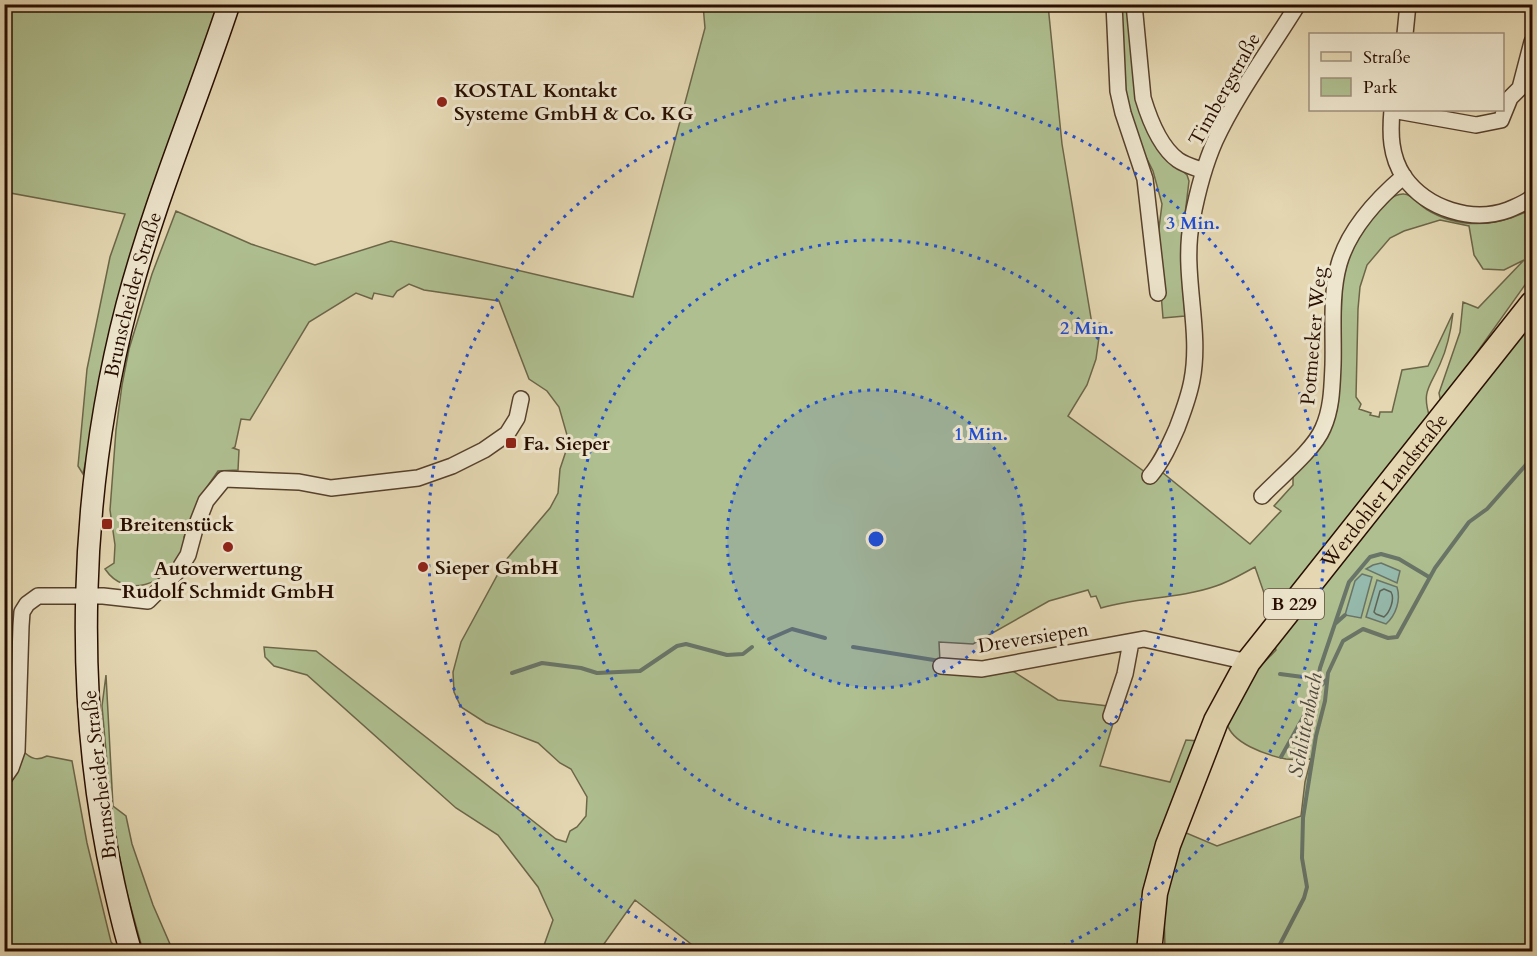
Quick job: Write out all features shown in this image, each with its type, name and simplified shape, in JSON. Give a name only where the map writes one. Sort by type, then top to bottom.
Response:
[{"type":"main road","name":"Brunscheider Straße","points":[[130,951],[104,842],[93,760],[86,651],[86,597],[93,504],[113,367],[128,304],[180,143],[230,4]]},
{"type":"main road","name":"Werdohler Landstraße","points":[[1149,951],[1155,893],[1168,845],[1216,721],[1248,662],[1533,304]]},
{"type":"street","points":[[1114,4],[1118,91],[1145,179],[1158,293]]},
{"type":"street","points":[[1134,4],[1143,98],[1147,112],[1173,156],[1180,162],[1204,171]]},
{"type":"street","name":"Timbergstraße","points":[[1150,476],[1157,468],[1174,435],[1186,405],[1192,379],[1194,352],[1189,249],[1191,222],[1204,171],[1215,141],[1298,4]]},
{"type":"street","points":[[1405,33],[1408,4]]},
{"type":"street","points":[[1398,111],[1476,125],[1501,120],[1510,98],[1520,88],[1533,42]]},
{"type":"street","points":[[1392,111],[1391,146],[1404,176],[1415,189],[1432,202],[1460,213],[1484,216],[1517,206],[1533,196]]},
{"type":"street","name":"Potmecker Weg","points":[[1262,496],[1312,446],[1323,428],[1331,399],[1334,292],[1339,264],[1363,218],[1404,176]]},
{"type":"street","points":[[4,778],[11,768],[17,751],[22,612],[27,604],[38,596],[103,596],[148,601],[178,571],[188,555],[206,501],[224,480],[299,482],[332,488],[418,478],[452,466],[484,450],[507,434],[517,418],[521,399]]},
{"type":"street","name":"Dreversiepen","points":[[941,666],[982,669],[1144,639],[1248,662]]},
{"type":"street","points":[[1111,716],[1125,674],[1131,642]]},
{"type":"green space","points":[[4,5],[218,5],[94,424],[83,474],[78,466],[87,369],[110,257],[125,214],[5,192]]},
{"type":"green space","points":[[703,5],[1048,5],[1062,144],[1092,324],[1101,323],[1096,359],[1087,385],[1068,416],[1145,472],[1152,464],[1250,544],[1281,511],[1274,506],[1293,485],[1293,476],[1330,431],[1339,395],[1342,285],[1352,251],[1379,209],[1396,196],[1404,194],[1438,215],[1464,223],[1490,223],[1528,211],[1532,216],[1532,275],[1441,403],[1439,393],[1460,332],[1463,302],[1478,308],[1524,260],[1504,270],[1483,269],[1474,255],[1469,226],[1440,220],[1404,231],[1390,238],[1367,265],[1360,287],[1358,309],[1356,397],[1361,404],[1359,409],[1379,417],[1380,412],[1392,412],[1402,370],[1428,366],[1453,313],[1445,352],[1428,389],[1426,401],[1430,418],[1275,617],[1271,613],[1255,567],[1226,582],[1202,590],[1101,608],[1096,596],[1091,597],[1088,590],[1049,601],[973,644],[939,642],[940,662],[1005,666],[1058,700],[1108,706],[1115,717],[1100,766],[1170,782],[1186,740],[1199,741],[1144,927],[1138,938],[1138,951],[700,951],[635,900],[599,951],[542,951],[553,920],[538,887],[498,835],[456,808],[307,675],[274,666],[265,657],[264,647],[316,651],[556,839],[566,842],[570,831],[577,827],[586,816],[587,797],[571,769],[560,763],[538,743],[486,723],[461,707],[454,692],[453,672],[461,642],[505,561],[550,508],[558,493],[560,469],[569,442],[559,407],[547,391],[529,379],[499,301],[424,290],[409,284],[397,291],[393,297],[374,293],[372,299],[356,293],[309,322],[250,420],[241,419],[233,448],[239,450],[238,470],[218,471],[200,497],[184,537],[183,548],[174,565],[156,580],[134,586],[124,584],[105,569],[114,563],[115,545],[110,510],[116,430],[129,349],[152,274],[176,211],[251,244],[315,265],[391,241],[633,297],[705,28]]},
{"type":"green space","points":[[1118,5],[1128,5],[1164,154],[1187,175],[1189,181],[1181,248],[1185,316],[1163,318],[1157,244],[1162,204],[1153,171],[1127,113]]},
{"type":"green space","points":[[1532,318],[1532,951],[1165,952],[1164,904],[1174,859],[1184,832],[1217,846],[1301,816],[1305,782],[1311,759],[1286,759],[1250,747],[1235,736],[1227,723],[1247,684],[1276,650],[1274,643]]},
{"type":"green space","points":[[12,666],[10,740],[5,763],[5,688]]},
{"type":"green space","points":[[106,675],[113,806],[126,816],[132,844],[153,905],[173,951],[143,951],[123,879],[110,796],[102,706]]},
{"type":"green space","points":[[23,751],[34,758],[47,756],[72,761],[87,843],[111,942],[118,950],[115,952],[5,952],[5,790],[13,779]]},
{"type":"water","points":[[1381,563],[1400,571],[1397,583],[1366,569]]},
{"type":"water","points":[[1362,574],[1372,577],[1361,618],[1345,615],[1355,581]]},
{"type":"water","points":[[1377,580],[1397,587],[1397,607],[1386,624],[1366,617]]},
{"type":"waterway","name":"Schlittenbach","points":[[1276,952],[1304,898],[1307,887],[1302,858],[1303,818],[1316,736],[1325,701],[1328,673],[1343,641],[1363,629],[1388,638],[1397,637],[1435,568],[1469,522],[1487,509],[1532,458]]},
{"type":"waterway","points":[[1320,687],[1318,679],[1320,668],[1349,582],[1370,557],[1381,554],[1399,559],[1429,577]]},
{"type":"waterway","points":[[1336,623],[1345,615]]},
{"type":"waterway","points":[[769,639],[792,629],[825,638]]},
{"type":"waterway","points":[[512,673],[542,663],[581,668],[597,673],[640,671],[677,646],[686,644],[727,655],[743,654],[752,647]]},
{"type":"waterway","points":[[853,647],[940,661]]},
{"type":"waterway","points":[[1280,674],[1318,679]]},
{"type":"waterway","points":[[1281,757],[1326,680]]},
{"type":"place","name":"KOSTAL Kontakt Systeme GmbH & Co. KG","points":[[442,102]]},
{"type":"place","name":"Fa. Sieper","points":[[511,443]]},
{"type":"place","name":"Breitenstück","points":[[107,524]]},
{"type":"place","name":"Autoverwertung Rudolf Schmidt GmbH","points":[[228,547]]},
{"type":"place","name":"Sieper GmbH","points":[[423,567]]}]
